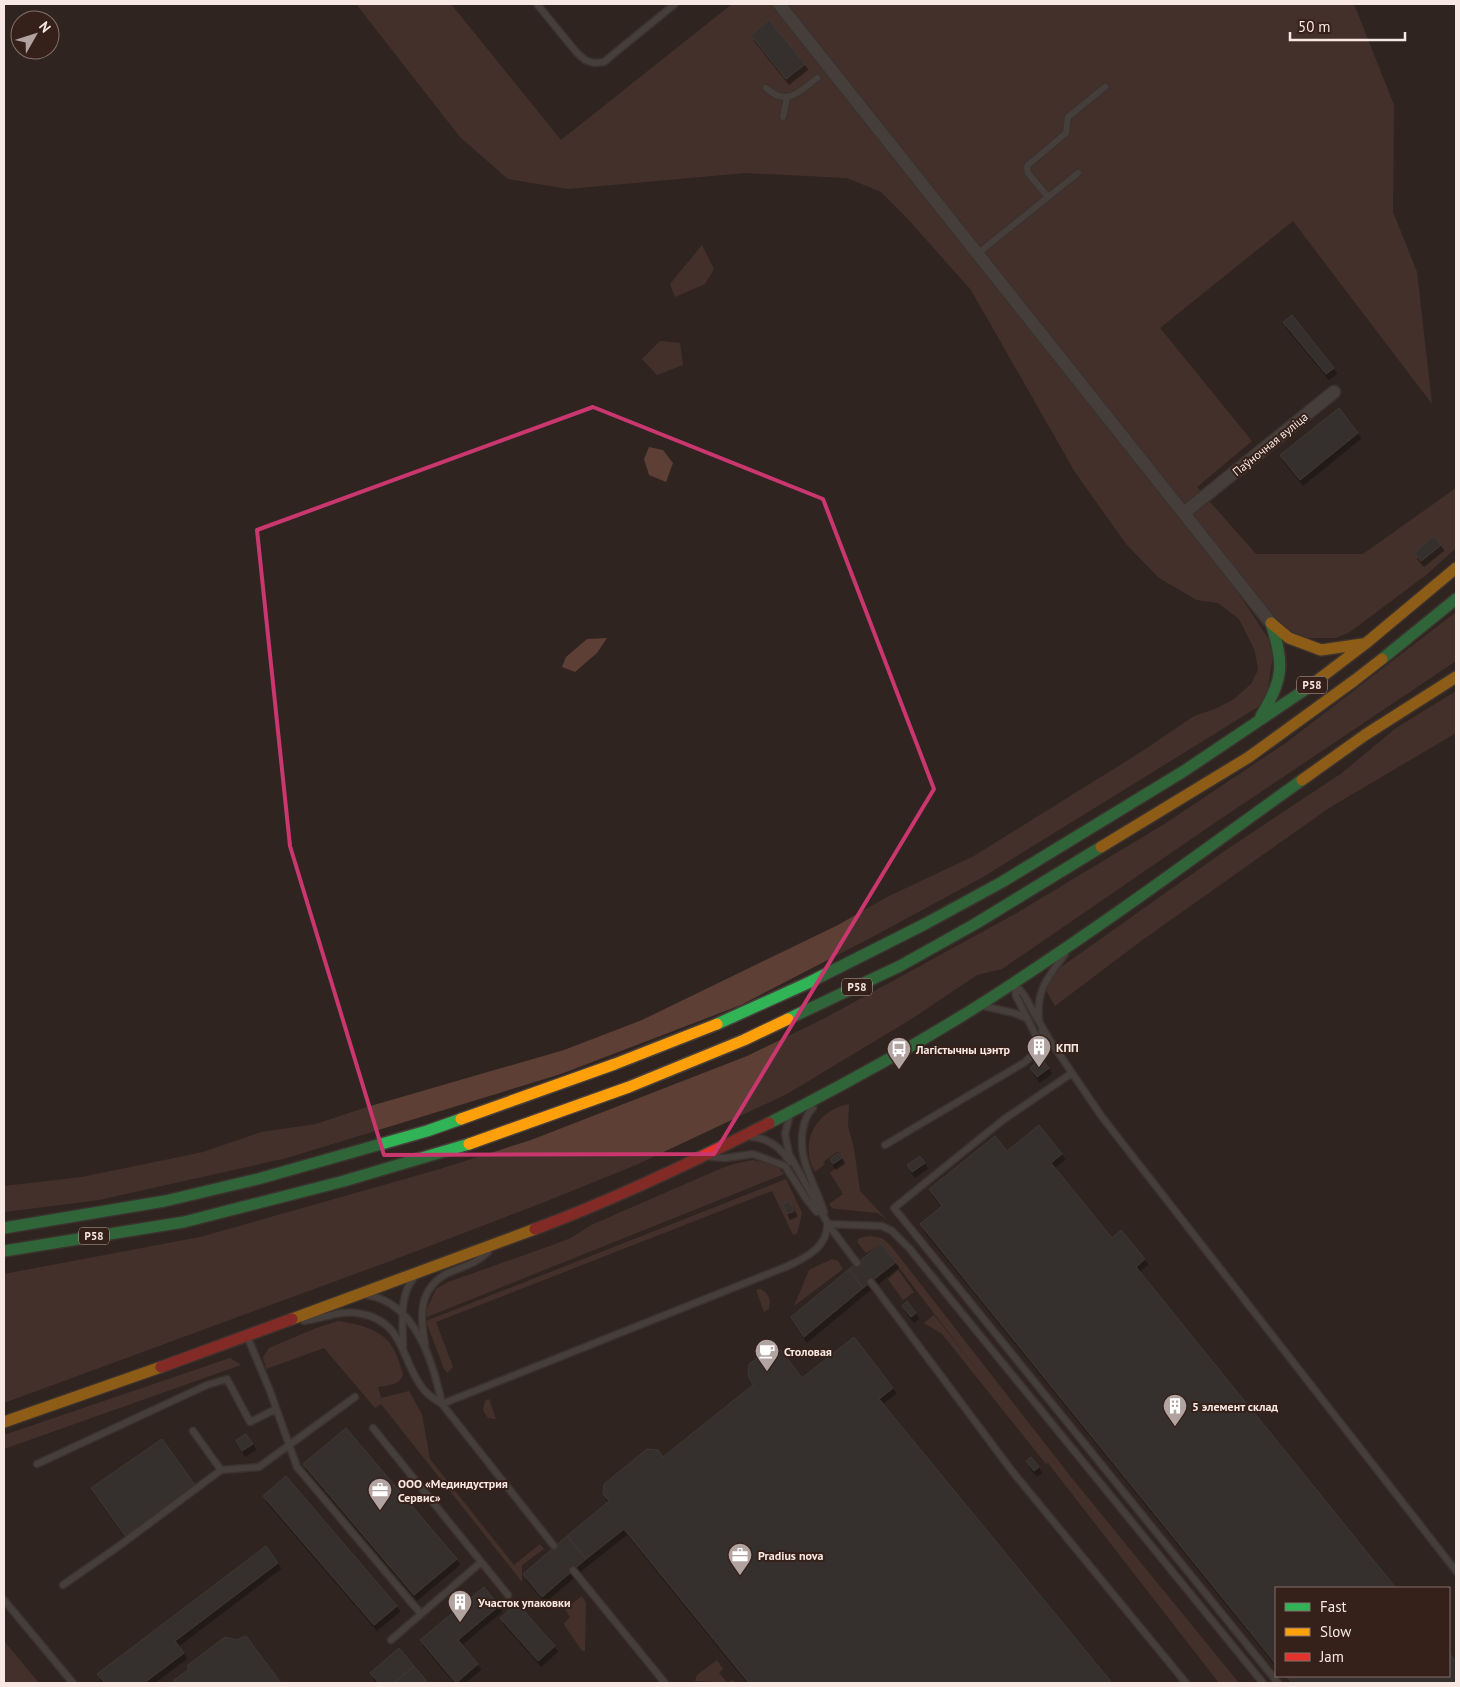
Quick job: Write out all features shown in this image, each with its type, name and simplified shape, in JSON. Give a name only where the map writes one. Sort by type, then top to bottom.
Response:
[{"type":"main road","name":"Р58","points":[[4,1228],[165,1201],[258,1179],[436,1128],[693,1034],[810,982],[925,924],[994,886],[1184,771],[1310,686],[1365,644],[1456,568]]},
{"type":"main road","name":"Р58","points":[[4,1250],[184,1222],[344,1181],[478,1141],[629,1087],[744,1040],[900,966],[975,924],[1249,757],[1340,692],[1456,600]]},
{"type":"main road","points":[[1271,623],[1289,638],[1321,650],[1365,644]]},
{"type":"main road","points":[[1256,723],[1274,697],[1281,677],[1280,650],[1271,623]]},
{"type":"main road","points":[[4,1422],[589,1209],[743,1137],[916,1043],[1014,983],[1365,735],[1456,677]]},
{"type":"street","points":[[779,4],[1271,623]]},
{"type":"street","name":"Паўночная вуліца","points":[[1184,513],[1334,392]]},
{"type":"lane","points":[[537,4],[577,53],[585,60],[594,63],[604,62],[675,4]]},
{"type":"lane","points":[[766,88],[773,94],[787,97],[794,96],[817,78]]},
{"type":"lane","points":[[1048,197],[1028,173],[1028,166],[1066,133],[1068,117],[1105,87]]},
{"type":"lane","points":[[783,117],[787,97]]},
{"type":"lane","points":[[978,254],[1078,173]]},
{"type":"lane","points":[[885,1145],[1025,1062],[1040,1048],[1044,1034],[1038,1005],[1044,984],[1075,941]]},
{"type":"lane","points":[[1014,983],[1016,996],[1038,1040],[1038,1046],[1034,1054]]},
{"type":"lane","points":[[1014,983],[1024,995],[1072,1073],[1102,1117],[1456,1572]]},
{"type":"lane","points":[[977,1006],[1003,1009],[1027,1019]]},
{"type":"lane","points":[[1072,1073],[1003,1120],[894,1208],[1278,1683]]},
{"type":"lane","points":[[442,1404],[790,1265],[806,1257],[821,1246],[826,1237],[828,1224],[822,1204],[806,1168],[800,1140],[809,1110],[840,1085]]},
{"type":"lane","points":[[790,1112],[785,1134],[789,1154],[828,1224]]},
{"type":"lane","points":[[743,1137],[759,1138],[770,1142],[787,1157],[801,1177]]},
{"type":"lane","points":[[705,1156],[724,1158],[753,1154],[785,1166],[807,1200],[828,1224],[857,1263]]},
{"type":"lane","points":[[828,1224],[882,1226],[892,1231],[909,1248],[1263,1683]]},
{"type":"lane","points":[[442,1404],[427,1355],[421,1322],[423,1302],[434,1283],[446,1275],[473,1264],[487,1254],[494,1244]]},
{"type":"lane","points":[[403,1348],[405,1296],[411,1281],[421,1270]]},
{"type":"lane","points":[[871,1282],[1012,1472],[1186,1683]]},
{"type":"lane","points":[[359,1294],[379,1297],[403,1313],[413,1325],[427,1355]]},
{"type":"lane","points":[[292,1318],[317,1320],[356,1312],[374,1317],[385,1323],[403,1348],[423,1389],[429,1396],[442,1404],[554,1546]]},
{"type":"lane","points":[[247,1335],[297,1467],[421,1614]]},
{"type":"lane","points":[[37,1464],[207,1385],[227,1379],[250,1422],[276,1409]]},
{"type":"lane","points":[[63,1585],[221,1470],[260,1467],[355,1397]]},
{"type":"lane","points":[[373,1428],[480,1563],[508,1595]]},
{"type":"lane","points":[[193,1431],[221,1470]]},
{"type":"lane","points":[[390,1640],[480,1563]]},
{"type":"lane","points":[[573,1570],[665,1683]]},
{"type":"lane","points":[[4,1600],[73,1683]]},
{"type":"highlighted area","points":[[593,407],[823,499],[934,789],[714,1154],[384,1155],[290,846],[257,530]]},
{"type":"shaded area","points":[[356,4],[451,4],[561,140],[732,4],[1354,4],[1394,105],[1393,212],[1417,272],[1432,404],[1293,221],[1160,328],[1252,441],[1197,487],[1256,554],[1363,554],[1456,488],[1456,548],[1426,575],[1350,632],[1336,638],[1304,638],[1271,623],[1188,518],[1274,647],[1266,702],[983,877],[741,1005],[561,1074],[287,1158],[99,1200],[4,1212],[4,1186],[82,1177],[203,1152],[261,1132],[316,1124],[367,1107],[564,1050],[642,1020],[838,925],[887,897],[974,856],[1141,752],[1194,716],[1215,709],[1234,699],[1251,684],[1258,670],[1255,651],[1239,619],[1218,603],[1197,600],[1159,578],[1126,544],[1075,472],[971,290],[906,217],[881,192],[847,178],[745,173],[568,189],[508,179],[460,137]]},
{"type":"shaded area","points":[[702,245],[714,269],[705,284],[675,297],[670,284]]},
{"type":"shaded area","points":[[660,341],[680,343],[683,365],[657,375],[642,359]]},
{"type":"shaded area","points":[[649,447],[663,450],[673,463],[666,482],[649,475],[644,459]]},
{"type":"shaded area","points":[[1456,612],[1456,661],[1216,822],[1002,969],[977,975],[913,1018],[787,1094],[636,1165],[542,1203],[393,1260],[4,1403],[4,1274],[200,1237],[440,1169],[531,1140],[747,1056],[825,1018],[1015,914],[1166,823],[1287,742]]},
{"type":"shaded area","points":[[607,638],[597,653],[575,672],[562,667],[566,657],[587,639]]},
{"type":"shaded area","points":[[1456,691],[1456,733],[1329,808],[1141,941],[1055,1006],[1044,987],[1061,967],[1226,850],[1342,773],[1396,728]]},
{"type":"shaded area","points":[[849,1104],[848,1126],[854,1149],[860,1191],[888,1221],[878,1213],[837,1209],[832,1208],[829,1204],[843,1194],[830,1173],[844,1161],[838,1151],[823,1162],[825,1164],[815,1172],[810,1161],[810,1139],[820,1120],[838,1107]]},
{"type":"shaded area","points":[[753,1160],[776,1165],[784,1174],[427,1317],[426,1311],[436,1289],[448,1282],[571,1238],[591,1225],[722,1168]]},
{"type":"shaded area","points":[[786,1179],[802,1213],[797,1234],[793,1235],[772,1191],[436,1322],[453,1367],[447,1373],[444,1369],[426,1321]]},
{"type":"shaded area","points":[[870,1236],[882,1238],[891,1246],[1071,1477],[1239,1683],[1219,1683],[1048,1463],[1046,1464],[942,1334],[924,1323],[934,1315],[981,1375],[881,1244],[866,1253],[857,1242],[859,1238]]},
{"type":"shaded area","points":[[832,1259],[838,1261],[843,1269],[794,1306],[809,1270]]},
{"type":"shaded area","points":[[898,1270],[914,1292],[903,1300],[888,1279]]},
{"type":"shaded area","points":[[760,1289],[767,1295],[770,1303],[769,1309],[764,1312],[756,1290]]},
{"type":"shaded area","points":[[338,1321],[369,1329],[383,1336],[389,1342],[396,1354],[403,1374],[402,1378],[397,1382],[378,1387],[381,1398],[409,1391],[422,1414],[430,1459],[514,1565],[540,1544],[544,1549],[522,1565],[522,1582],[381,1404],[375,1408],[324,1348],[266,1369],[263,1357],[269,1348]]},
{"type":"shaded area","points":[[230,1358],[241,1365],[4,1449],[4,1435]]},
{"type":"shaded area","points":[[489,1399],[496,1419],[488,1418],[483,1410],[485,1401]]},
{"type":"shaded area","points":[[582,1596],[586,1603],[585,1651],[582,1651],[564,1623],[570,1617],[565,1609]]},
{"type":"shaded area","points":[[4,1641],[39,1683],[4,1683]]},
{"type":"shaded area","points":[[717,1660],[723,1669],[719,1673],[728,1683],[695,1681],[697,1675]]},
{"type":"building","points":[[769,20],[805,64],[786,79],[751,35]]},
{"type":"building","points":[[1292,315],[1334,368],[1326,374],[1283,322]]},
{"type":"building","points":[[1339,408],[1358,433],[1300,480],[1280,455]]},
{"type":"building","points":[[1434,536],[1441,545],[1421,561],[1414,553]]},
{"type":"building","name":"КПП","points":[[1041,1058],[1049,1068],[1037,1077],[1030,1068]]},
{"type":"building","name":"5 элемент склад","points":[[1039,1125],[1062,1154],[1051,1163],[1112,1238],[1121,1230],[1145,1259],[1136,1267],[1395,1587],[1275,1587],[1275,1663],[920,1224],[942,1206],[929,1189],[995,1136],[1007,1151]]},
{"type":"building","points":[[838,1153],[842,1158],[833,1164],[830,1159]]},
{"type":"building","points":[[920,1156],[925,1163],[912,1172],[907,1165]]},
{"type":"building","points":[[790,1201],[794,1211],[787,1214],[783,1204]]},
{"type":"building","points":[[881,1244],[896,1262],[863,1288],[849,1269]]},
{"type":"building","points":[[849,1269],[863,1288],[804,1337],[791,1317]]},
{"type":"building","points":[[907,1301],[916,1313],[911,1317],[902,1306]]},
{"type":"building","points":[[854,1337],[893,1388],[879,1399],[1112,1683],[749,1683],[624,1529],[586,1559],[567,1536],[609,1501],[603,1494],[604,1484],[647,1449],[658,1450],[663,1457],[753,1385],[748,1375],[749,1364],[771,1349],[781,1350],[802,1378]]},
{"type":"building","name":"ООО «Мединдустрия Сервис»","points":[[346,1428],[457,1559],[414,1595],[303,1464]]},
{"type":"building","points":[[246,1434],[253,1444],[242,1451],[236,1440]]},
{"type":"building","points":[[162,1439],[195,1485],[125,1536],[91,1488]]},
{"type":"building","points":[[1031,1457],[1039,1467],[1034,1471],[1026,1461]]},
{"type":"building","points":[[286,1476],[397,1606],[374,1625],[263,1496]]},
{"type":"building","points":[[567,1536],[586,1559],[542,1597],[523,1574]]},
{"type":"building","points":[[266,1546],[278,1563],[175,1641],[184,1653],[144,1683],[105,1683],[97,1674]]},
{"type":"building","name":"Участок упаковки","points":[[484,1587],[499,1606],[458,1640],[478,1664],[456,1683],[420,1640]]},
{"type":"building","points":[[517,1603],[555,1646],[538,1661],[500,1618]]},
{"type":"building","points":[[246,1636],[281,1683],[174,1683],[174,1680],[188,1670],[188,1665],[225,1637],[236,1640]]},
{"type":"building","points":[[399,1648],[414,1666],[394,1683],[379,1683],[370,1673]]},
{"type":"building","points":[[1450,1654],[1456,1662],[1456,1683],[1292,1683],[1287,1677],[1450,1677]]},
{"type":"building","points":[[414,1666],[428,1683],[394,1683]]},
{"type":"traffic: fast","points":[[1382,659],[1456,599]]},
{"type":"traffic: fast","points":[[1261,716],[1274,692],[1280,671],[1278,650],[1271,623]]},
{"type":"traffic: fast","points":[[717,1024],[810,982],[925,924],[1002,882],[1184,771],[1306,689]]},
{"type":"traffic: fast","points":[[769,1123],[894,1056],[955,1020],[1052,958],[1302,780]]},
{"type":"traffic: fast","points":[[788,1019],[900,966],[975,924],[1101,847]]},
{"type":"traffic: fast","points":[[4,1228],[165,1201],[258,1179],[427,1131],[461,1119]]},
{"type":"traffic: fast","points":[[4,1251],[184,1222],[344,1181],[469,1144]]},
{"type":"traffic: slow","points":[[1306,689],[1365,644],[1456,568]]},
{"type":"traffic: slow","points":[[1271,623],[1289,638],[1321,650],[1362,644]]},
{"type":"traffic: slow","points":[[1101,847],[1249,757],[1382,659]]},
{"type":"traffic: slow","points":[[1302,780],[1365,735],[1456,677]]},
{"type":"traffic: slow","points":[[469,1144],[629,1087],[744,1040],[788,1019]]},
{"type":"traffic: slow","points":[[461,1119],[615,1064],[717,1024]]},
{"type":"traffic: slow","points":[[292,1319],[535,1229]]},
{"type":"traffic: slow","points":[[4,1422],[161,1367]]},
{"type":"traffic: jam","points":[[535,1229],[654,1179],[769,1123]]},
{"type":"traffic: jam","points":[[161,1367],[292,1319]]},
{"type":"place","name":"КПП","points":[[1039,1068]]},
{"type":"place","name":"Лагістычны цэнтр","points":[[899,1070]]},
{"type":"place","name":"Столовая","points":[[767,1372]]},
{"type":"place","name":"5 элемент склад","points":[[1175,1427]]},
{"type":"place","name":"ООО «Мединдустрия Сервис»","points":[[380,1511]]},
{"type":"place","name":"Pradius nova","points":[[740,1576]]},
{"type":"place","name":"Участок упаковки","points":[[460,1623]]}]
